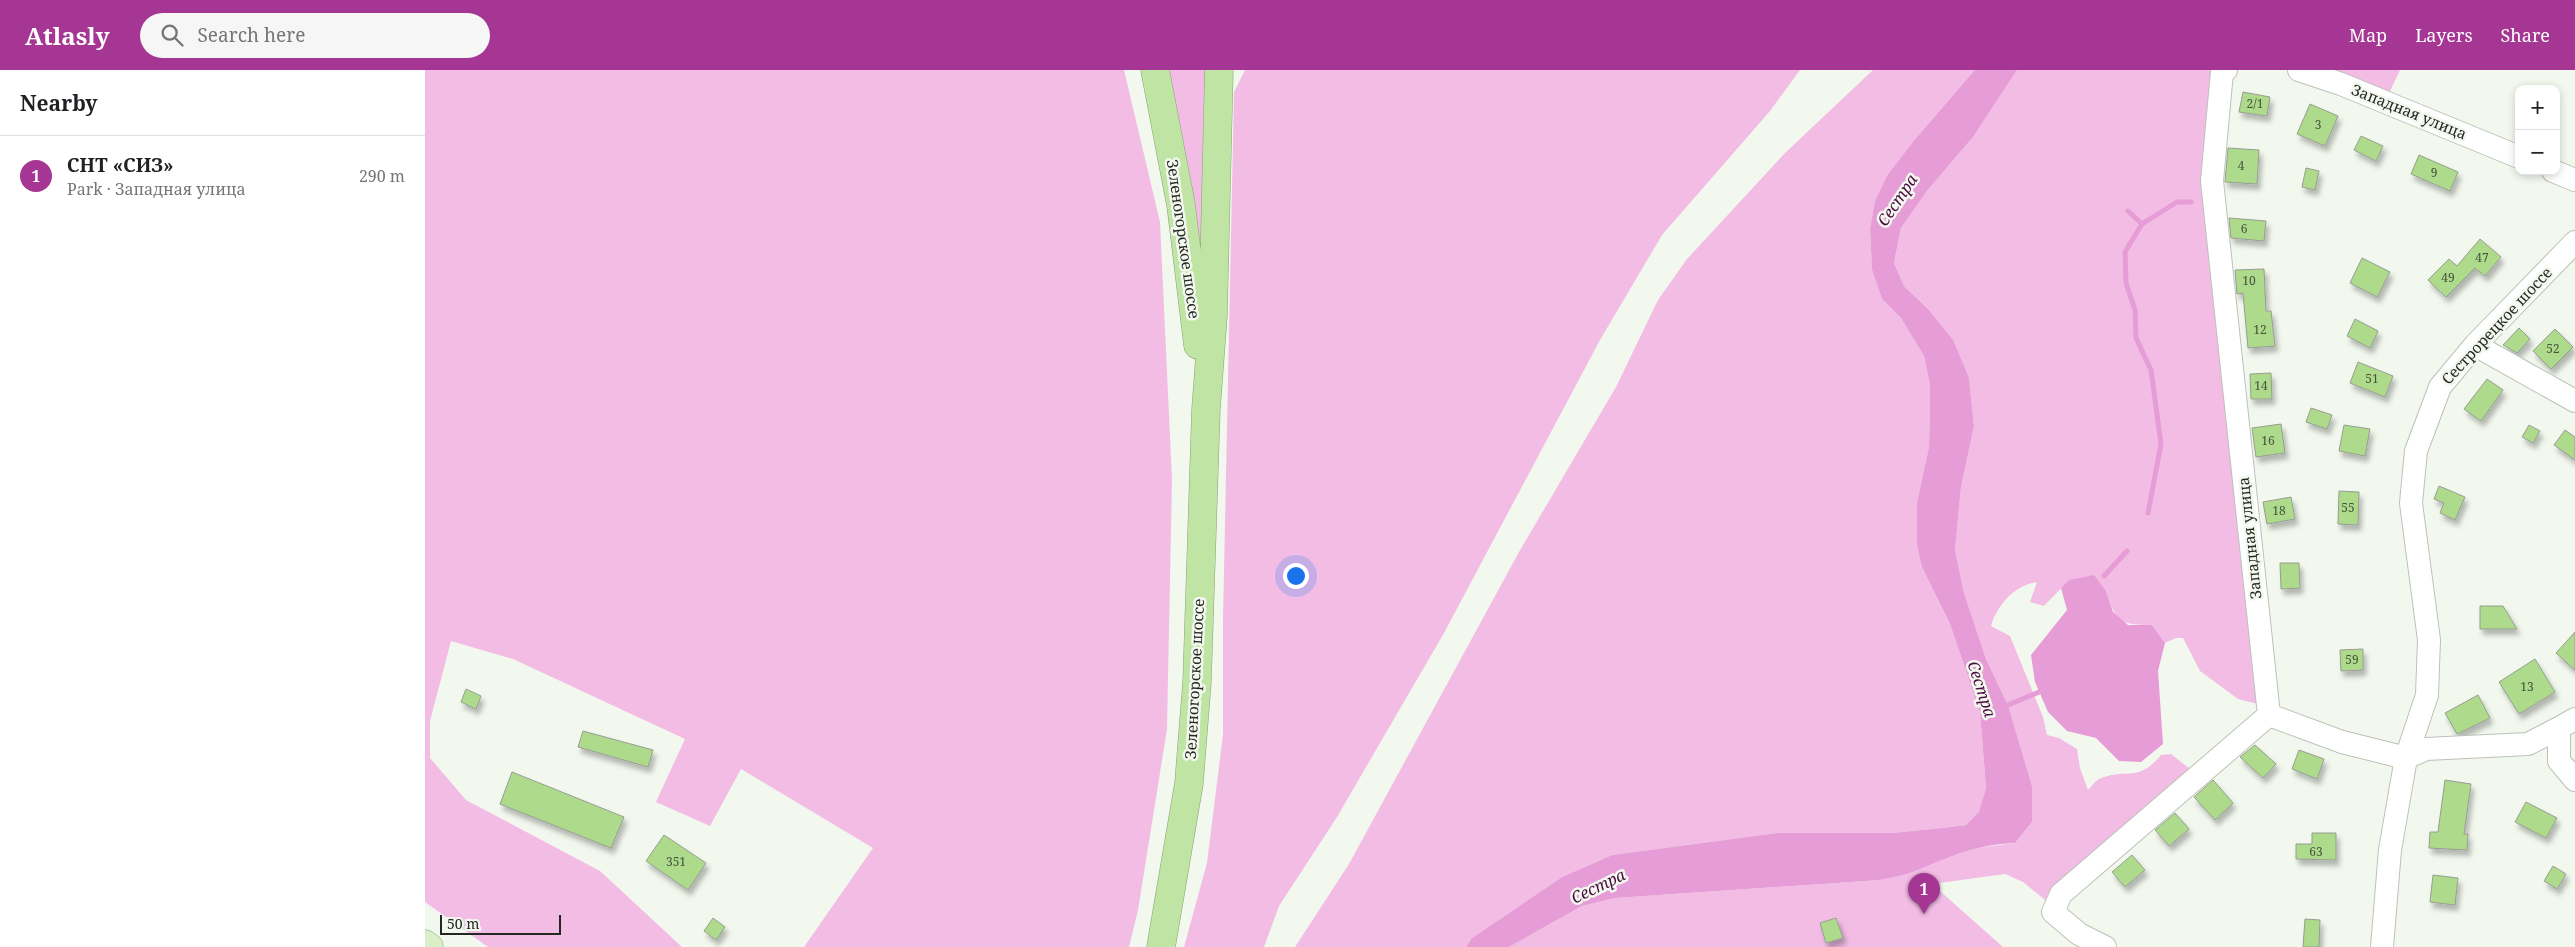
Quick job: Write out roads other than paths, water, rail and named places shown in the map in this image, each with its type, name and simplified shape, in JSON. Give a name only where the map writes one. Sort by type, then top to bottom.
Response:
[{"type":"highway","name":"Зеленогорское шоссе","points":[[1155,70],[1181,205],[1205,409]]},
{"type":"highway","name":"Зеленогорское шоссе","points":[[1161,947],[1189,783],[1197,682],[1205,409],[1213,316],[1219,70]]},
{"type":"main road","points":[[425,944],[429,947]]},
{"type":"street","name":"Западная улица","points":[[2226,70],[2223,72],[2212,181],[2269,715]]},
{"type":"street","name":"Западная улица","points":[[2299,70],[2341,84],[2515,155]]},
{"type":"street","points":[[2560,174],[2575,180]]},
{"type":"street","name":"Сестрорецкое шоссе","points":[[2382,947],[2390,850],[2406,758],[2427,695],[2429,640],[2411,502],[2416,450],[2440,387],[2475,345],[2575,242]]},
{"type":"street","points":[[2475,345],[2575,401]]},
{"type":"street","points":[[2105,947],[2079,934],[2053,912],[2061,894],[2269,715],[2342,742],[2406,758],[2426,749],[2528,744],[2567,724]]},
{"type":"street","points":[[2559,761],[2567,724]]},
{"type":"street","points":[[2528,744],[2559,761],[2575,780]]},
{"type":"water","name":"Сестра","points":[[1975,70],[2017,70],[1973,137],[1927,191],[1901,228],[1894,263],[1904,286],[1928,309],[1953,340],[1969,378],[1974,426],[1961,487],[1955,550],[1964,593],[1986,659],[2008,705],[2032,786],[2032,822],[2015,843],[1976,848],[1904,875],[1880,880],[1615,898],[1582,906],[1509,947],[1466,947],[1472,938],[1562,877],[1612,855],[1777,833],[1892,833],[1942,828],[1966,825],[1979,812],[1986,788],[1980,712],[1950,624],[1922,567],[1917,544],[1917,502],[1929,447],[1930,385],[1924,356],[1901,318],[1882,299],[1872,270],[1870,228],[1875,201],[1887,176],[1913,142]]},
{"type":"water","points":[[2094,575],[2106,591],[2113,612],[2128,625],[2152,625],[2165,643],[2158,671],[2163,744],[2141,762],[2119,761],[2096,738],[2067,731],[2048,712],[2035,682],[2031,655],[2067,610],[2061,588],[2069,580]]},
{"type":"waterway","points":[[2142,224],[2177,202],[2191,202]]},
{"type":"waterway","points":[[2128,211],[2142,224],[2125,252],[2126,283],[2135,310],[2136,338],[2151,370],[2161,444],[2148,513]]},
{"type":"waterway","points":[[2104,576],[2127,551]]},
{"type":"waterway","points":[[2008,705],[2039,692]]},
{"type":"place","name":"СНТ «СИЗ»","points":[[1924,914]]}]
